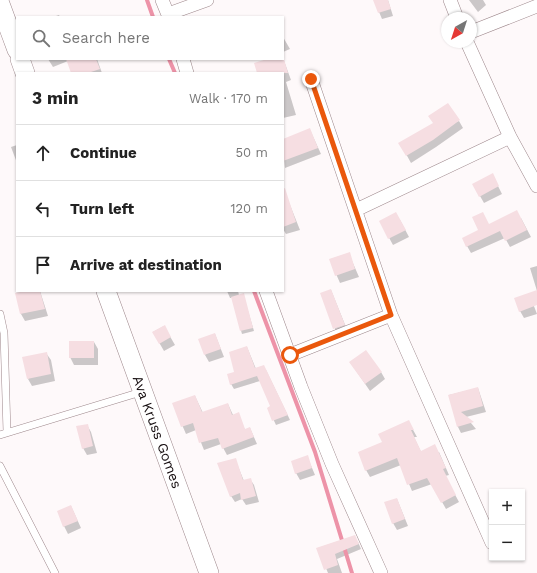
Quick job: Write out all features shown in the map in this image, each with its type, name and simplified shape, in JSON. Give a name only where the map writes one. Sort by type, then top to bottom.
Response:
[{"type":"street","points":[[162,0],[169,16],[207,0]]},
{"type":"street","points":[[450,0],[455,12]]},
{"type":"street","points":[[0,4],[16,47]]},
{"type":"street","points":[[477,30],[537,6]]},
{"type":"street","points":[[470,48],[510,137],[537,186]]},
{"type":"street","points":[[20,60],[26,72]]},
{"type":"street","points":[[183,60],[187,72]]},
{"type":"street","points":[[311,79],[391,315],[489,536]]},
{"type":"street","points":[[356,210],[510,137]]},
{"type":"street","name":"Ava Kruss Gomes","points":[[106,292],[209,573]]},
{"type":"street","points":[[266,292],[332,464],[381,573]]},
{"type":"street","points":[[290,355],[391,315]]},
{"type":"lane","points":[[0,314],[2,333],[3,434],[142,392]]},
{"type":"lane","points":[[0,466],[55,573]]},
{"type":"building","points":[[373,0],[388,0],[391,9],[378,13]]},
{"type":"building","points":[[284,59],[288,73],[257,72],[254,63],[264,60]]},
{"type":"building","points":[[66,60],[96,60],[100,69],[91,72],[71,72]]},
{"type":"building","points":[[448,103],[460,120],[433,140],[406,156],[398,143],[433,123],[428,116]]},
{"type":"building","points":[[310,128],[318,148],[284,161],[284,139]]},
{"type":"building","points":[[493,173],[499,186],[479,197],[472,184]]},
{"type":"building","points":[[284,188],[296,222],[284,227]]},
{"type":"building","points":[[517,210],[527,230],[505,241],[500,231],[466,247],[462,238],[478,230],[472,217],[483,212],[489,224]]},
{"type":"building","points":[[396,212],[406,230],[388,239],[379,221]]},
{"type":"building","points":[[350,252],[355,269],[335,276],[329,259]]},
{"type":"building","points":[[331,289],[345,325],[333,329],[320,293]]},
{"type":"building","points":[[537,290],[537,305],[519,312],[514,298]]},
{"type":"building","points":[[40,292],[45,309],[20,314],[15,293]]},
{"type":"building","points":[[244,293],[253,328],[240,331],[231,297]]},
{"type":"building","points":[[165,325],[171,337],[159,344],[152,332]]},
{"type":"building","points":[[215,333],[221,349],[204,355],[198,339]]},
{"type":"building","points":[[69,341],[94,341],[94,358],[69,358]]},
{"type":"building","points":[[247,346],[255,368],[264,365],[288,415],[272,421],[267,408],[270,406],[257,376],[230,385],[227,374],[234,372],[229,352]]},
{"type":"building","points":[[366,350],[382,372],[365,384],[349,362]]},
{"type":"building","points":[[47,352],[51,374],[27,379],[22,357]]},
{"type":"building","points":[[478,387],[483,406],[461,412],[474,422],[457,427],[448,395]]},
{"type":"building","points":[[195,395],[202,412],[228,403],[232,415],[239,412],[245,429],[250,427],[254,437],[222,449],[218,438],[199,443],[193,423],[181,427],[172,403]]},
{"type":"building","points":[[409,420],[414,430],[411,430],[421,451],[435,444],[446,468],[443,469],[456,495],[441,503],[427,478],[407,485],[397,458],[365,471],[358,452],[382,442],[378,434]]},
{"type":"building","points":[[88,424],[93,446],[82,449],[76,426]]},
{"type":"building","points":[[308,455],[312,468],[295,474],[291,461]]},
{"type":"building","points":[[236,458],[243,480],[251,478],[256,496],[241,500],[240,493],[230,497],[217,463]]},
{"type":"building","points":[[397,498],[405,519],[392,524],[384,502]]},
{"type":"building","points":[[71,505],[78,521],[63,527],[57,511]]},
{"type":"building","points":[[355,535],[359,544],[335,554],[338,565],[324,570],[316,548]]},
{"type":"waterway","points":[[147,0],[153,16]]},
{"type":"waterway","points":[[169,60],[175,72]]},
{"type":"waterway","points":[[254,292],[315,452],[352,573]]},
{"type":"route","points":[[290,355],[391,315],[311,79]]}]
